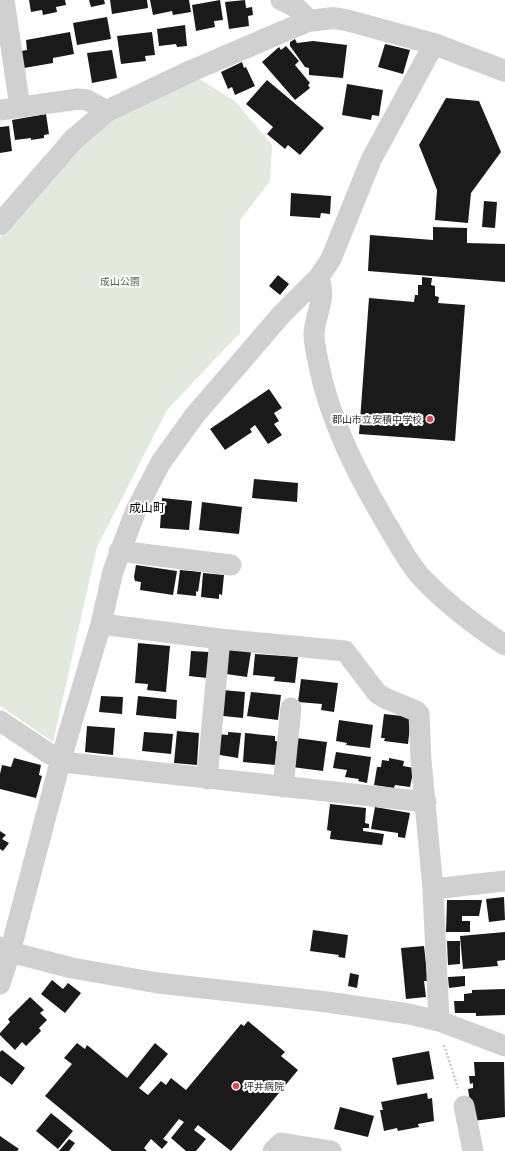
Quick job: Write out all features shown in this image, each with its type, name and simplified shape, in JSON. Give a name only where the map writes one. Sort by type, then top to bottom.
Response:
[{"type":"street","points":[[4,0],[10,108],[78,99],[87,100],[107,110]]},
{"type":"street","points":[[281,0],[296,7],[302,12],[308,21]]},
{"type":"street","points":[[0,224],[68,145],[107,110],[191,70],[308,21],[339,18],[434,44],[505,71]]},
{"type":"street","points":[[0,984],[5,949],[100,624],[119,551],[146,489],[169,451],[195,415],[281,315],[318,277],[335,250],[374,155],[434,44]]},
{"type":"street","points":[[318,277],[322,288],[322,302],[314,333],[318,361],[324,386],[345,449],[381,515],[421,577],[442,597],[505,645]]},
{"type":"street","points":[[119,551],[231,565]]},
{"type":"street","points":[[100,624],[220,639],[345,651],[377,693],[416,711],[419,714],[421,760],[433,889],[441,1030]]},
{"type":"street","points":[[207,779],[220,639]]},
{"type":"street","points":[[283,787],[291,708]]},
{"type":"street","points":[[0,721],[61,759],[82,765],[426,802]]},
{"type":"street","points":[[433,889],[505,881]]},
{"type":"street","points":[[5,949],[72,968],[158,984],[327,1002],[409,1014],[441,1030],[505,1046]]},
{"type":"street","points":[[464,1106],[473,1151]]},
{"type":"street","points":[[273,1151],[282,1143],[331,1151]]},
{"type":"path","points":[[441,1030],[464,1106]]},
{"type":"green space","name":"成山公園","points":[[199,79],[235,101],[272,145],[270,181],[240,220],[240,333],[167,410],[97,547],[53,742],[0,706],[0,237],[73,153],[118,116]]},
{"type":"building","points":[[29,0],[65,0],[66,5],[56,7],[57,12],[43,15],[42,10],[31,12]]},
{"type":"building","points":[[89,0],[104,0],[105,4],[91,7]]},
{"type":"building","points":[[110,0],[147,0],[148,8],[112,14]]},
{"type":"building","points":[[150,0],[189,0],[191,12],[173,15],[172,11],[153,15]]},
{"type":"building","points":[[220,0],[223,20],[214,21],[215,27],[196,31],[192,5]]},
{"type":"building","points":[[245,0],[246,8],[252,7],[253,15],[248,16],[249,26],[229,29],[225,2]]},
{"type":"building","points":[[107,17],[111,39],[77,45],[73,23]]},
{"type":"building","points":[[185,25],[187,46],[177,47],[176,44],[159,46],[157,29]]},
{"type":"building","points":[[70,32],[74,54],[53,58],[53,63],[24,68],[21,51],[27,50],[26,40]]},
{"type":"building","points":[[152,32],[155,55],[145,56],[146,61],[121,64],[117,36]]},
{"type":"building","points":[[295,39],[297,43],[313,41],[347,45],[343,78],[309,75],[309,68],[305,67],[290,46],[290,42]]},
{"type":"building","points":[[385,44],[410,50],[403,74],[378,67]]},
{"type":"building","points":[[286,46],[299,61],[295,65],[310,83],[308,85],[310,88],[295,100],[262,62],[279,47],[281,50]]},
{"type":"building","points":[[112,50],[117,78],[92,83],[87,53]]},
{"type":"building","points":[[242,62],[255,86],[235,95],[232,87],[228,89],[221,72]]},
{"type":"building","points":[[267,80],[324,128],[300,155],[288,145],[285,149],[267,134],[273,127],[246,104]]},
{"type":"building","points":[[347,84],[383,90],[379,116],[372,115],[371,120],[342,115]]},
{"type":"building","points":[[446,98],[479,101],[501,152],[471,193],[468,223],[435,220],[437,190],[419,145]]},
{"type":"building","points":[[46,114],[49,134],[44,135],[44,138],[15,140],[12,120]]},
{"type":"building","points":[[9,126],[12,151],[0,153],[0,127]]},
{"type":"building","points":[[291,193],[331,196],[330,214],[321,213],[320,218],[290,216]]},
{"type":"building","points":[[484,201],[497,202],[495,228],[482,227]]},
{"type":"building","points":[[433,227],[467,228],[467,243],[505,244],[505,282],[368,271],[370,235],[433,240]]},
{"type":"building","points":[[278,275],[289,284],[280,295],[269,286]]},
{"type":"building","points":[[422,277],[432,278],[431,285],[435,286],[435,296],[439,297],[438,303],[465,305],[455,441],[359,434],[369,298],[414,302],[415,295],[418,295],[418,285],[422,285]]},
{"type":"building","points":[[269,389],[282,408],[274,413],[279,421],[274,424],[282,435],[268,444],[255,425],[250,429],[252,432],[225,450],[210,429]]},
{"type":"building","points":[[254,479],[298,483],[297,502],[252,498]]},
{"type":"building","points":[[162,498],[192,501],[189,530],[160,528]]},
{"type":"building","points":[[202,502],[242,507],[239,534],[199,530]]},
{"type":"building","points":[[136,565],[177,571],[173,595],[140,590],[141,582],[135,581],[134,577]]},
{"type":"building","points":[[180,570],[201,572],[196,596],[177,594]]},
{"type":"building","points":[[203,573],[224,575],[222,595],[219,594],[219,599],[201,597]]},
{"type":"building","points":[[138,643],[170,646],[166,692],[147,690],[148,684],[135,683]]},
{"type":"building","points":[[229,649],[251,652],[247,677],[226,674]]},
{"type":"building","points":[[191,651],[209,652],[207,678],[189,676]]},
{"type":"building","points":[[255,654],[298,657],[295,683],[274,681],[275,677],[253,675]]},
{"type":"building","points":[[301,679],[338,683],[334,712],[321,710],[322,704],[298,702]]},
{"type":"building","points":[[222,690],[245,692],[243,718],[223,716]]},
{"type":"building","points":[[251,692],[281,695],[278,720],[247,716]]},
{"type":"building","points":[[101,696],[123,697],[122,714],[99,712]]},
{"type":"building","points":[[138,696],[177,700],[176,719],[136,715]]},
{"type":"building","points":[[384,714],[411,717],[408,744],[384,741],[385,738],[381,738]]},
{"type":"building","points":[[339,720],[373,725],[370,748],[346,745],[347,743],[336,741]]},
{"type":"building","points":[[87,726],[115,728],[113,755],[85,752]]},
{"type":"building","points":[[177,731],[199,733],[197,765],[174,763]]},
{"type":"building","points":[[144,732],[173,734],[171,754],[142,751]]},
{"type":"building","points":[[228,732],[241,733],[238,758],[214,754],[217,734],[228,735]]},
{"type":"building","points":[[245,733],[275,736],[275,741],[280,742],[276,765],[243,762]]},
{"type":"building","points":[[296,738],[327,742],[323,771],[292,767]]},
{"type":"building","points":[[336,752],[371,757],[367,783],[358,781],[359,779],[345,777],[347,770],[333,768]]},
{"type":"building","points":[[14,758],[41,765],[39,775],[42,776],[36,798],[0,789],[0,774],[2,765],[11,767]]},
{"type":"building","points":[[389,758],[404,761],[403,766],[414,768],[410,787],[395,785],[394,788],[374,785],[377,767],[381,767],[382,760],[389,761]]},
{"type":"building","points":[[330,804],[366,808],[365,823],[369,824],[369,828],[363,828],[363,831],[384,834],[382,845],[330,839],[331,831],[327,830]]},
{"type":"building","points":[[375,807],[410,813],[405,838],[398,837],[398,833],[371,829]]},
{"type":"building","points":[[0,831],[6,835],[2,839],[9,843],[3,851],[0,849]]},
{"type":"building","points":[[504,897],[505,920],[489,922],[486,899]]},
{"type":"building","points":[[447,900],[482,900],[479,916],[462,916],[462,921],[470,921],[470,932],[446,932]]},
{"type":"building","points":[[313,930],[348,935],[345,958],[338,957],[339,955],[310,951]]},
{"type":"building","points":[[505,932],[505,960],[497,961],[498,966],[463,969],[460,936]]},
{"type":"building","points":[[447,941],[460,941],[460,964],[448,965]]},
{"type":"building","points":[[424,946],[428,981],[424,981],[426,997],[406,999],[401,948]]},
{"type":"building","points":[[350,973],[359,975],[357,988],[348,986]]},
{"type":"building","points":[[465,976],[465,986],[449,988],[448,977]]},
{"type":"building","points":[[52,980],[63,989],[68,983],[81,993],[65,1013],[41,994]]},
{"type":"building","points":[[505,989],[505,1015],[476,1016],[476,1013],[455,1013],[454,1001],[464,1001],[464,994],[472,993],[472,990]]},
{"type":"building","points":[[30,997],[44,1010],[40,1013],[47,1020],[39,1028],[41,1031],[26,1046],[22,1042],[15,1050],[0,1035],[0,1033],[10,1022],[8,1019]]},
{"type":"building","name":"坪井病院","points":[[248,1021],[285,1052],[281,1056],[298,1070],[231,1151],[198,1125],[194,1130],[206,1139],[196,1151],[186,1151],[171,1138],[184,1122],[179,1119],[163,1139],[168,1142],[162,1149],[151,1139],[144,1148],[147,1151],[112,1151],[45,1096],[72,1064],[64,1058],[77,1043],[85,1049],[87,1045],[127,1078],[155,1043],[168,1054],[139,1088],[148,1095],[161,1081],[166,1085],[171,1078],[186,1090],[241,1024],[244,1026]]},
{"type":"building","points":[[2,1050],[25,1068],[12,1085],[0,1076],[0,1052]]},
{"type":"building","points":[[429,1051],[434,1079],[397,1085],[392,1058]]},
{"type":"building","points":[[474,1062],[504,1062],[505,1117],[473,1121],[468,1089],[473,1088],[473,1083],[470,1084],[469,1076],[475,1076]]},
{"type":"building","points":[[427,1093],[428,1099],[432,1098],[434,1121],[418,1124],[419,1127],[398,1131],[397,1128],[384,1131],[380,1110],[383,1110],[381,1102]]},
{"type":"building","points":[[340,1107],[374,1116],[368,1137],[334,1129]]},
{"type":"building","points":[[51,1113],[73,1131],[58,1149],[36,1131]]},
{"type":"building","points":[[0,1136],[19,1149],[17,1151],[0,1151]]},
{"type":"building","points":[[69,1139],[75,1143],[69,1151],[59,1151]]},
{"type":"place","name":"郡山市立安積中学校","points":[[430,419]]},
{"type":"place","name":"坪井病院","points":[[236,1086]]},
{"type":"district","name":"成山町","points":[[147,508]]}]
